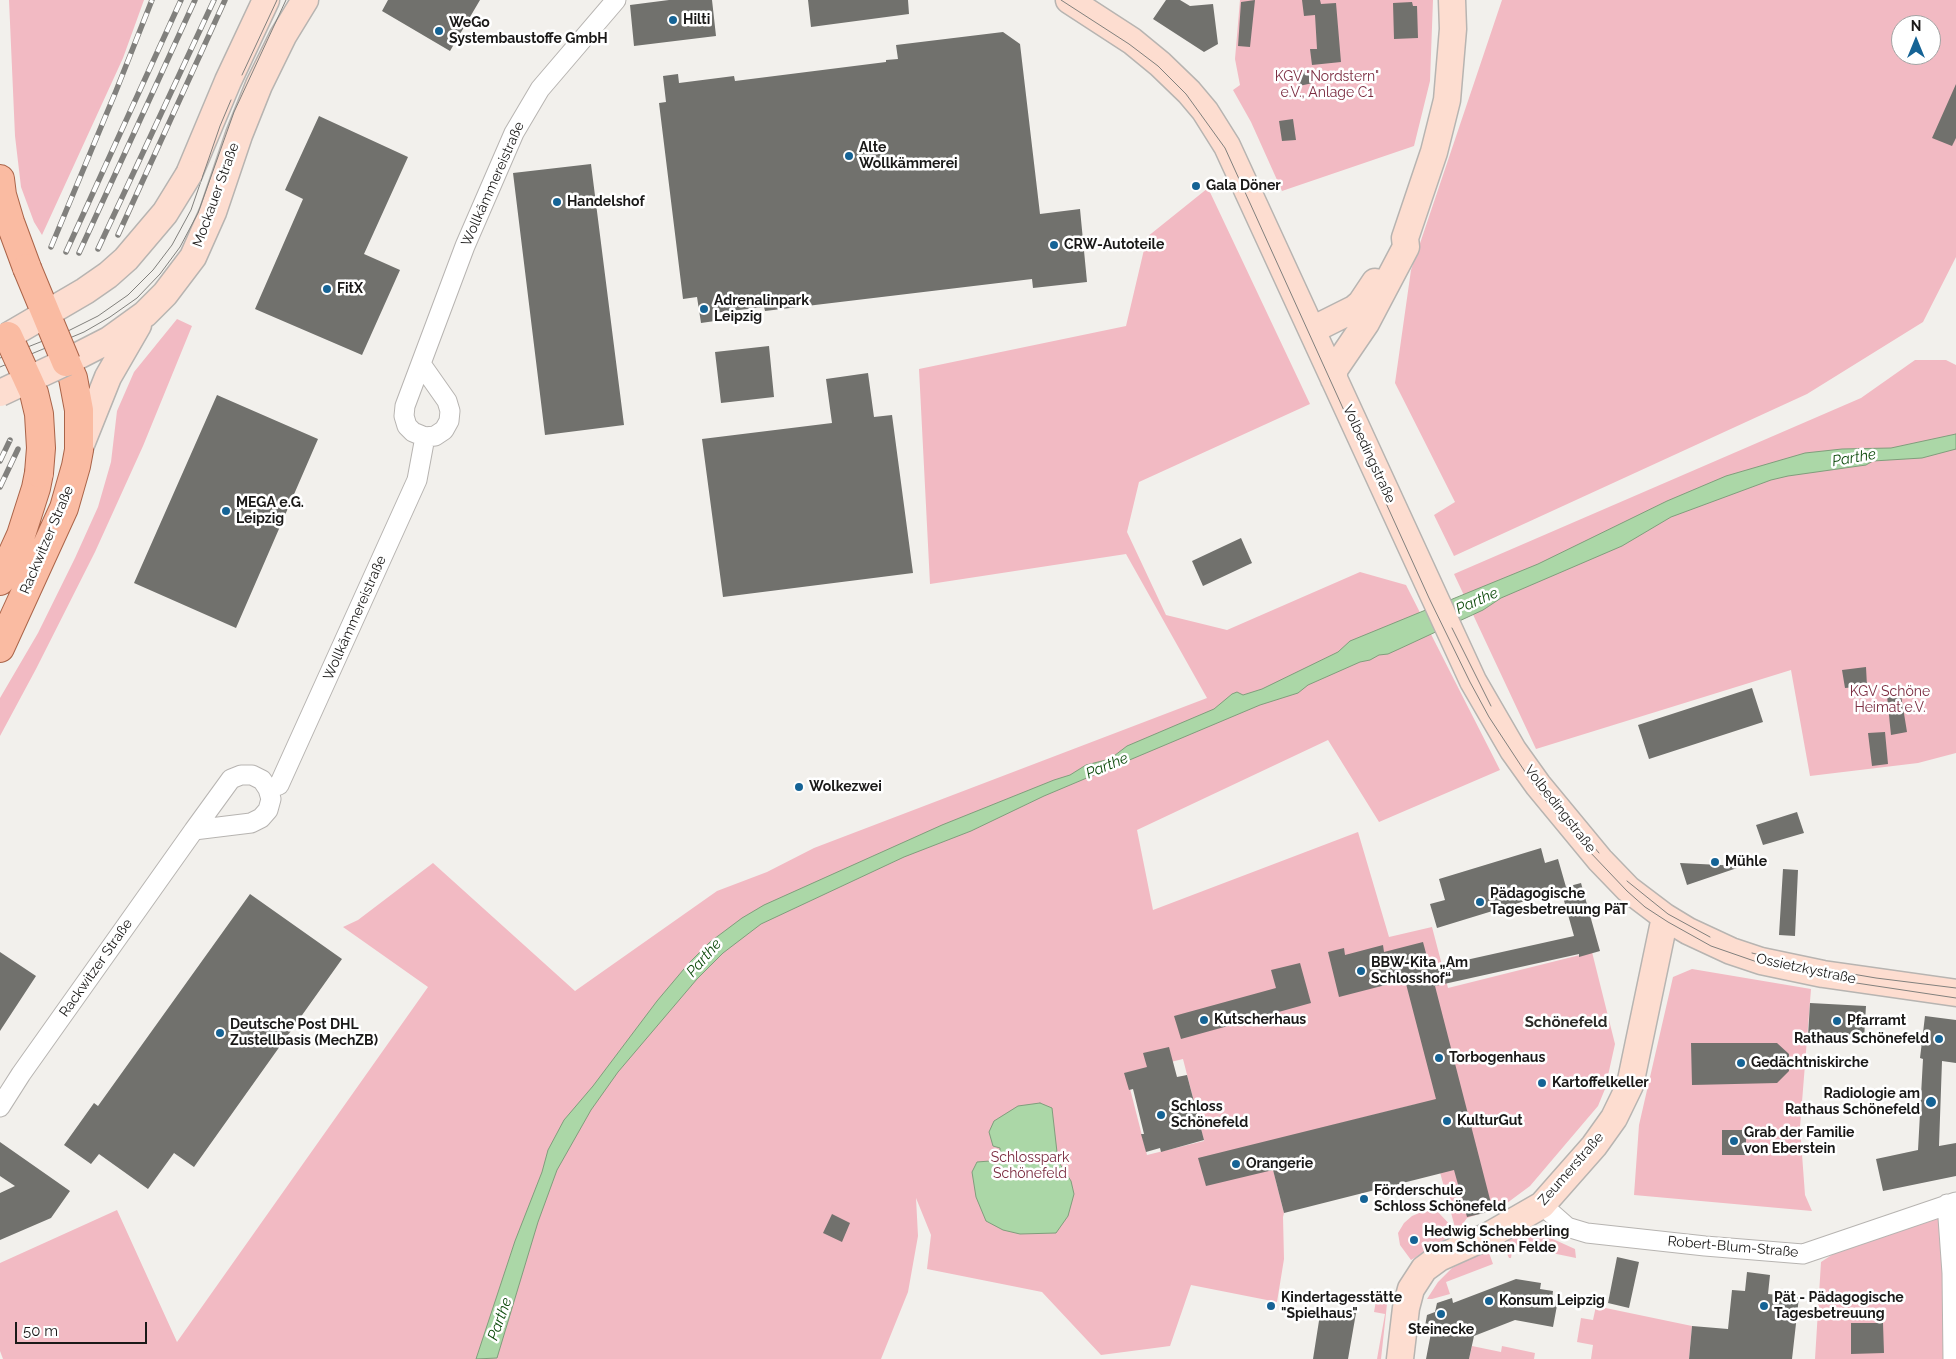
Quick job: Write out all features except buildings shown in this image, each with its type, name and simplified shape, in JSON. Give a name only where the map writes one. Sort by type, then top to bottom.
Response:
[{"type":"main road","points":[[3,332],[46,314],[85,291],[120,264],[147,236],[165,213],[189,174],[228,81],[266,0]]},
{"type":"main road","name":"Mockauer Straße","points":[[0,393],[110,340],[145,314],[165,294],[193,256],[204,235],[239,135],[259,85],[283,36],[305,0]]},
{"type":"main road","name":"Volbedingstraße","points":[[1069,0],[1132,41],[1160,64],[1189,92],[1205,111],[1231,153],[1448,629],[1492,715],[1538,785],[1600,860],[1628,889],[1665,918]]},
{"type":"main road","points":[[1334,379],[1334,370],[1366,323],[1406,248],[1404,238],[1434,152],[1447,100],[1453,29],[1452,0]]},
{"type":"main road","name":"Rackwitzer Straße","points":[[0,179],[2,195],[17,243],[72,378],[79,410],[77,458],[64,508],[0,648]]},
{"type":"main road","points":[[1312,330],[1362,303],[1396,244],[1404,238]]},
{"type":"main road","points":[[77,458],[108,377],[145,314]]},
{"type":"main road","name":"Rackwitzer Straße","points":[[0,580],[21,535],[36,488],[39,473],[41,429],[37,403],[28,379],[3,332]]},
{"type":"main road","name":"Ossietzkystraße","points":[[1665,918],[1712,943],[1761,961],[1852,980],[1956,993]]},
{"type":"main road","name":"Zeumerstraße","points":[[1400,1359],[1406,1308],[1411,1289],[1424,1269],[1439,1258],[1488,1236],[1542,1205],[1594,1146],[1614,1118],[1630,1085],[1665,918]]},
{"type":"street","name":"Wollkämmereistraße","points":[[268,788],[279,785],[417,480],[424,437],[412,432],[407,426],[404,416],[405,406],[465,246],[514,133],[540,89],[616,0]]},
{"type":"street","points":[[421,364],[447,401],[450,411],[449,421],[444,430],[435,436],[424,437]]},
{"type":"street","name":"Rackwitzer Straße","points":[[0,1107],[21,1074],[231,779],[241,775],[252,775],[262,780],[268,788]]},
{"type":"street","points":[[194,830],[251,823],[261,818],[268,810],[271,799],[268,788]]},
{"type":"street","points":[[1951,1203],[1953,1359]]},
{"type":"street","name":"Robert-Blum-Straße","points":[[1542,1205],[1568,1227],[1587,1233],[1705,1246],[1803,1254],[1951,1203]]},
{"type":"green space","points":[[9,0],[144,0],[123,58],[42,235],[34,222],[21,187],[15,136]]},
{"type":"green space","name":"KGV \"Nordstern\" e.V., Anlage C1","points":[[1240,0],[1433,0],[1430,81],[1414,146],[1282,191],[1251,122],[1233,90],[1240,85],[1235,59]]},
{"type":"green space","points":[[1502,0],[1956,0],[1956,257],[1923,322],[1807,394],[1454,556],[1434,515],[1455,502],[1395,383],[1411,270]]},
{"type":"green space","name":"Schlosspark Schönefeld","points":[[1208,188],[1310,404],[1139,482],[1127,532],[1166,615],[1227,630],[1360,572],[1406,585],[1500,770],[1379,822],[1328,740],[1137,830],[1153,910],[1358,832],[1389,937],[1432,927],[1448,988],[1592,952],[1615,1044],[1605,1089],[1598,1106],[1530,1186],[1503,1206],[1467,1218],[1457,1232],[1411,1260],[1400,1245],[1398,1233],[1404,1223],[1412,1216],[1424,1211],[1437,1211],[1456,1231],[1438,1165],[1433,1166],[1417,1104],[1266,1142],[1284,1213],[1284,1259],[1277,1302],[1191,1285],[1170,1346],[1101,1355],[1042,1292],[927,1269],[931,1235],[916,1198],[918,1236],[908,1292],[881,1359],[3,1359],[0,1351],[0,1263],[117,1210],[177,1342],[428,987],[343,927],[358,920],[433,863],[575,991],[717,891],[767,872],[814,848],[1207,698],[1126,554],[930,584],[919,369],[1126,326],[1147,237]],"holes":[[[1183,1059],[1204,1141],[1147,1155],[1126,1073]]]},
{"type":"green space","points":[[177,319],[192,326],[143,446],[95,552],[0,736],[0,698],[38,633],[98,507],[111,462],[117,411],[134,372]]},
{"type":"green space","name":"KGV Schöne Heimat e.V.","points":[[1915,360],[1946,360],[1956,365],[1956,753],[1918,763],[1810,776],[1791,670],[1536,749],[1454,574],[1861,398]]},
{"type":"green space","points":[[1692,969],[1811,989],[1800,1127],[1805,1195],[1812,1211],[1634,1195],[1639,1125],[1673,977]]},
{"type":"green space","points":[[1939,1214],[1947,1307],[1946,1359],[1815,1359],[1821,1262],[1847,1245]]},
{"type":"green space","points":[[1527,1233],[1544,1235],[1575,1249],[1576,1258],[1513,1245],[1511,1258],[1509,1258],[1504,1247],[1498,1249],[1496,1245]]},
{"type":"green space","points":[[1488,1250],[1493,1264],[1446,1282],[1450,1294],[1427,1299],[1438,1282],[1452,1268]]},
{"type":"green space","points":[[1382,1296],[1387,1299],[1387,1304],[1381,1359],[1377,1359],[1385,1314],[1374,1312],[1376,1301]]},
{"type":"green space","points":[[1596,1306],[1692,1326],[1689,1359],[1591,1359],[1593,1345],[1577,1342],[1581,1318],[1593,1320]]},
{"type":"green space","points":[[1472,1346],[1501,1352],[1502,1346],[1535,1353],[1534,1359],[1469,1359]]},
{"type":"water","name":"Parthe","points":[[1956,434],[1956,449],[1922,458],[1873,461],[1866,465],[1771,480],[1671,517],[1622,546],[1501,598],[1483,610],[1388,654],[1379,655],[1370,660],[1360,662],[1308,685],[1298,693],[1260,705],[1044,796],[971,831],[904,857],[761,924],[723,953],[697,979],[618,1072],[591,1110],[557,1170],[538,1222],[497,1358],[476,1359],[515,1241],[542,1172],[548,1150],[564,1120],[593,1086],[657,1001],[689,963],[710,942],[742,918],[764,905],[942,825],[1070,775],[1086,765],[1110,759],[1127,746],[1214,709],[1232,694],[1237,692],[1243,695],[1262,689],[1338,652],[1350,641],[1538,564],[1667,501],[1726,476],[1805,453],[1842,449],[1891,448]]},
{"type":"water","points":[[1040,1103],[1052,1108],[1058,1161],[1071,1181],[1074,1194],[1068,1216],[1056,1233],[1020,1234],[1003,1230],[986,1221],[976,1197],[972,1172],[977,1162],[990,1161],[1000,1157],[1000,1148],[993,1146],[989,1132],[994,1121],[1018,1106]]},
{"type":"tram line","points":[[242,75],[277,0]]},
{"type":"tram line","points":[[0,367],[84,332],[110,317],[137,298],[160,274],[180,247],[198,213],[234,112],[286,0]]},
{"type":"tram line","points":[[1061,0],[1129,44],[1158,66],[1186,94],[1225,148],[1429,598],[1470,682],[1489,717],[1535,787],[1569,830],[1627,891],[1645,907],[1711,946],[1760,963],[1823,978],[1956,998]]},
{"type":"tram line","points":[[0,358],[68,331],[98,316],[128,295],[153,270],[172,245],[191,210],[231,100]]},
{"type":"tram line","points":[[1452,628],[1491,706]]},
{"type":"tram line","points":[[1529,765],[1599,853]]},
{"type":"tram line","points":[[1627,881],[1668,914],[1710,937]]},
{"type":"tram line","points":[[1752,953],[1823,969],[1956,988]]},
{"type":"railway","points":[[51,247],[152,0]]},
{"type":"railway","points":[[66,252],[181,0]]},
{"type":"railway","points":[[79,253],[195,0]]},
{"type":"railway","points":[[98,249],[214,0]]},
{"type":"railway","points":[[118,235],[225,0]]},
{"type":"railway","points":[[0,461],[10,440]]},
{"type":"railway","points":[[0,487],[18,449]]},
{"type":"place","name":"Hilti","points":[[673,20]]},
{"type":"place","name":"WeGo Systembaustoffe GmbH","points":[[439,31]]},
{"type":"place","name":"Alte Wollkämmerei","points":[[849,156]]},
{"type":"place","name":"Gala Döner","points":[[1196,186]]},
{"type":"place","name":"Handelshof","points":[[557,202]]},
{"type":"place","name":"CRW-Autoteile","points":[[1054,245]]},
{"type":"place","name":"FitX","points":[[327,289]]},
{"type":"place","name":"Adrenalinpark Leipzig","points":[[704,309]]},
{"type":"place","name":"MEGA e.G. Leipzig","points":[[226,511]]},
{"type":"place","name":"Wolkezwei","points":[[799,787]]},
{"type":"place","name":"Mühle","points":[[1715,862]]},
{"type":"place","name":"Pädagogische Tagesbetreuung PäT","points":[[1480,902]]},
{"type":"place","name":"BBW-Kita „Am Schlosshof“","points":[[1361,971]]},
{"type":"place","name":"Kutscherhaus","points":[[1204,1020]]},
{"type":"place","name":"Pfarramt","points":[[1837,1021]]},
{"type":"place","name":"Deutsche Post DHL Zustellbasis (MechZB)","points":[[220,1033]]},
{"type":"place","name":"Rathaus Schönefeld","points":[[1939,1039]]},
{"type":"place","name":"Torbogenhaus","points":[[1439,1058]]},
{"type":"place","name":"Gedächtniskirche","points":[[1741,1063]]},
{"type":"place","name":"Kartoffelkeller","points":[[1542,1083]]},
{"type":"place","name":"Radiologie am Rathaus Schönefeld","points":[[1931,1102]]},
{"type":"place","name":"Schloss Schönefeld","points":[[1161,1115]]},
{"type":"place","name":"KulturGut","points":[[1447,1121]]},
{"type":"place","name":"Grab der Familie von Eberstein","points":[[1734,1141]]},
{"type":"place","name":"Orangerie","points":[[1236,1164]]},
{"type":"place","name":"Förderschule Schloss Schönefeld","points":[[1364,1199]]},
{"type":"place","name":"Hedwig Schebberling vom Schönen Felde","points":[[1414,1240]]},
{"type":"place","name":"Konsum Leipzig","points":[[1489,1301]]},
{"type":"place","name":"Kindertagesstätte \"Spielhaus\"","points":[[1271,1306]]},
{"type":"place","name":"Pät - Pädagogische Tagesbetreuung","points":[[1764,1306]]},
{"type":"place","name":"Steinecke","points":[[1441,1314]]},
{"type":"district","name":"Schönefeld","points":[[1566,1022]]}]
